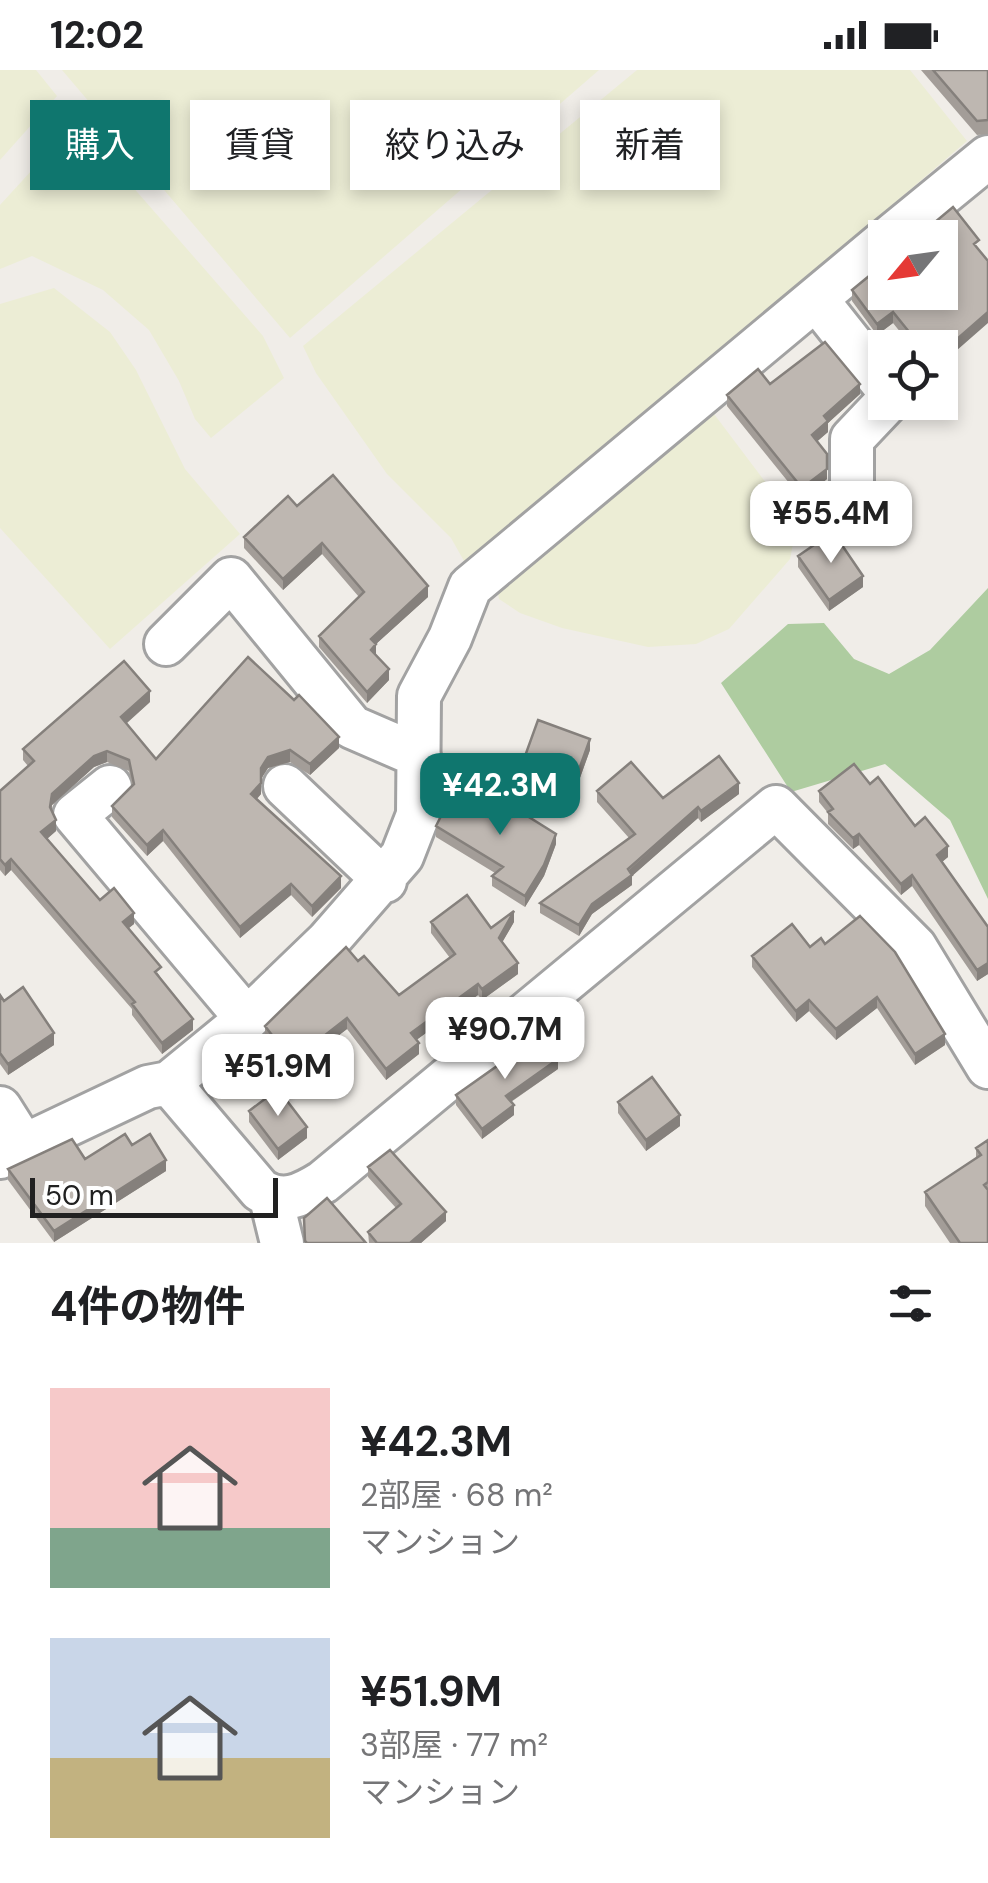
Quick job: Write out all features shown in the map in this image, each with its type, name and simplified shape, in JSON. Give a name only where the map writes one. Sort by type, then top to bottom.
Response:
[{"type":"street","points":[[912,220],[985,164]]},
{"type":"street","points":[[0,1108],[12,1152],[148,1087],[169,1083],[247,1019],[385,881],[402,856],[418,815],[419,696],[450,638],[470,587],[868,255]]},
{"type":"street","points":[[816,299],[868,365]]},
{"type":"street","points":[[852,488],[852,439],[870,420]]},
{"type":"street","points":[[166,644],[231,579],[352,727],[419,756]]},
{"type":"street","points":[[285,786],[385,881]]},
{"type":"street","points":[[110,787],[75,815],[247,1019]]},
{"type":"street","points":[[169,1083],[260,1190],[271,1198],[299,1196],[323,1182],[776,807],[914,947],[983,1045]]},
{"type":"street","points":[[271,1198],[282,1243]]},
{"type":"green space","points":[[0,70],[36,70],[57,96],[53,100],[30,100],[30,126],[0,160]]},
{"type":"green space","points":[[62,70],[599,70],[560,104],[560,100],[350,100],[350,190],[461,190],[290,338],[164,190],[170,190],[170,100],[88,100]]},
{"type":"green space","points":[[637,70],[910,70],[967,141],[875,220],[868,220],[868,226],[468,568],[451,538],[387,474],[316,373],[303,346],[492,190],[560,190],[560,134],[580,117],[580,190],[720,190],[720,100],[601,100]]},
{"type":"green space","points":[[30,172],[30,190],[135,190],[263,336],[284,378],[211,438],[195,419],[179,381],[149,330],[103,290],[32,256],[0,269],[0,205]]},
{"type":"green space","points":[[54,288],[110,332],[136,370],[185,469],[240,534],[110,649],[0,528],[0,304]]},
{"type":"green space","points":[[708,406],[797,524],[790,559],[729,629],[696,644],[648,647],[562,628],[520,613],[499,599],[496,582]]},
{"type":"green space","points":[[988,588],[988,899],[950,820],[885,764],[791,792],[721,683],[788,624],[824,623],[854,659],[889,674],[930,650]]},
{"type":"building","points":[[933,70],[988,70],[988,120],[977,121]]},
{"type":"building","points":[[953,207],[979,240],[974,244],[988,261],[988,312],[958,338],[958,330],[908,330],[893,312],[877,324],[852,290],[868,277],[868,310],[958,310],[958,220],[937,220]]},
{"type":"building","points":[[825,342],[860,384],[824,416],[828,421],[812,435],[827,454],[827,469],[802,488],[727,395],[758,369],[770,384]]},
{"type":"building","points":[[333,475],[428,586],[371,639],[376,644],[371,650],[389,669],[367,692],[319,636],[364,592],[322,543],[283,579],[244,537],[288,496],[297,506]]},
{"type":"building","points":[[833,532],[863,576],[829,600],[798,556]]},
{"type":"building","points":[[248,657],[294,700],[299,695],[339,737],[310,764],[290,750],[268,757],[261,768],[261,783],[251,794],[341,876],[312,906],[291,884],[240,927],[163,830],[147,845],[112,806],[134,784],[129,760],[107,751],[94,756],[52,794],[50,807],[56,820],[41,832],[100,900],[114,888],[134,913],[123,922],[161,967],[155,972],[193,1019],[162,1043],[132,1004],[135,1002],[11,859],[5,865],[0,859],[0,791],[34,761],[23,749],[124,661],[150,691],[121,717],[156,759]]},
{"type":"building","points":[[538,720],[590,739],[572,789],[520,770]]},
{"type":"building","points":[[719,756],[739,783],[701,811],[698,807],[628,869],[632,875],[592,904],[579,925],[540,903],[635,834],[597,791],[631,762],[663,798]]},
{"type":"building","points":[[854,764],[870,784],[878,777],[915,826],[925,817],[948,846],[937,855],[988,927],[988,963],[977,970],[912,875],[901,884],[859,834],[853,838],[828,812],[833,809],[819,791]]},
{"type":"building","points":[[456,787],[503,816],[508,804],[556,834],[544,865],[525,896],[492,876],[503,867],[436,826]]},
{"type":"building","points":[[467,895],[491,928],[514,911],[499,938],[518,963],[482,989],[478,984],[411,1033],[419,1043],[386,1069],[347,1018],[292,1061],[265,1026],[346,947],[358,961],[364,956],[399,995],[455,954],[431,922]]},
{"type":"building","points":[[860,916],[895,952],[945,1034],[915,1054],[877,997],[836,1029],[809,1000],[796,1011],[752,956],[792,924],[810,947],[821,938],[825,944]]},
{"type":"building","points":[[23,987],[54,1033],[8,1064],[0,1053],[0,995],[4,1001]]},
{"type":"building","points":[[541,1035],[558,1059],[506,1096],[514,1105],[482,1129],[456,1095]]},
{"type":"building","points":[[652,1077],[680,1115],[646,1140],[618,1102]]},
{"type":"building","points":[[278,1089],[307,1127],[278,1149],[249,1111]]},
{"type":"building","points":[[125,1134],[132,1145],[150,1134],[166,1160],[54,1231],[8,1169],[72,1139],[85,1159]]},
{"type":"building","points":[[988,1140],[988,1182],[984,1185],[988,1190],[988,1243],[960,1243],[925,1192],[981,1155],[976,1148]]},
{"type":"building","points":[[390,1150],[446,1212],[410,1243],[377,1243],[368,1232],[401,1204],[368,1167]]},
{"type":"building","points":[[327,1198],[366,1243],[305,1241],[304,1218]]}]
